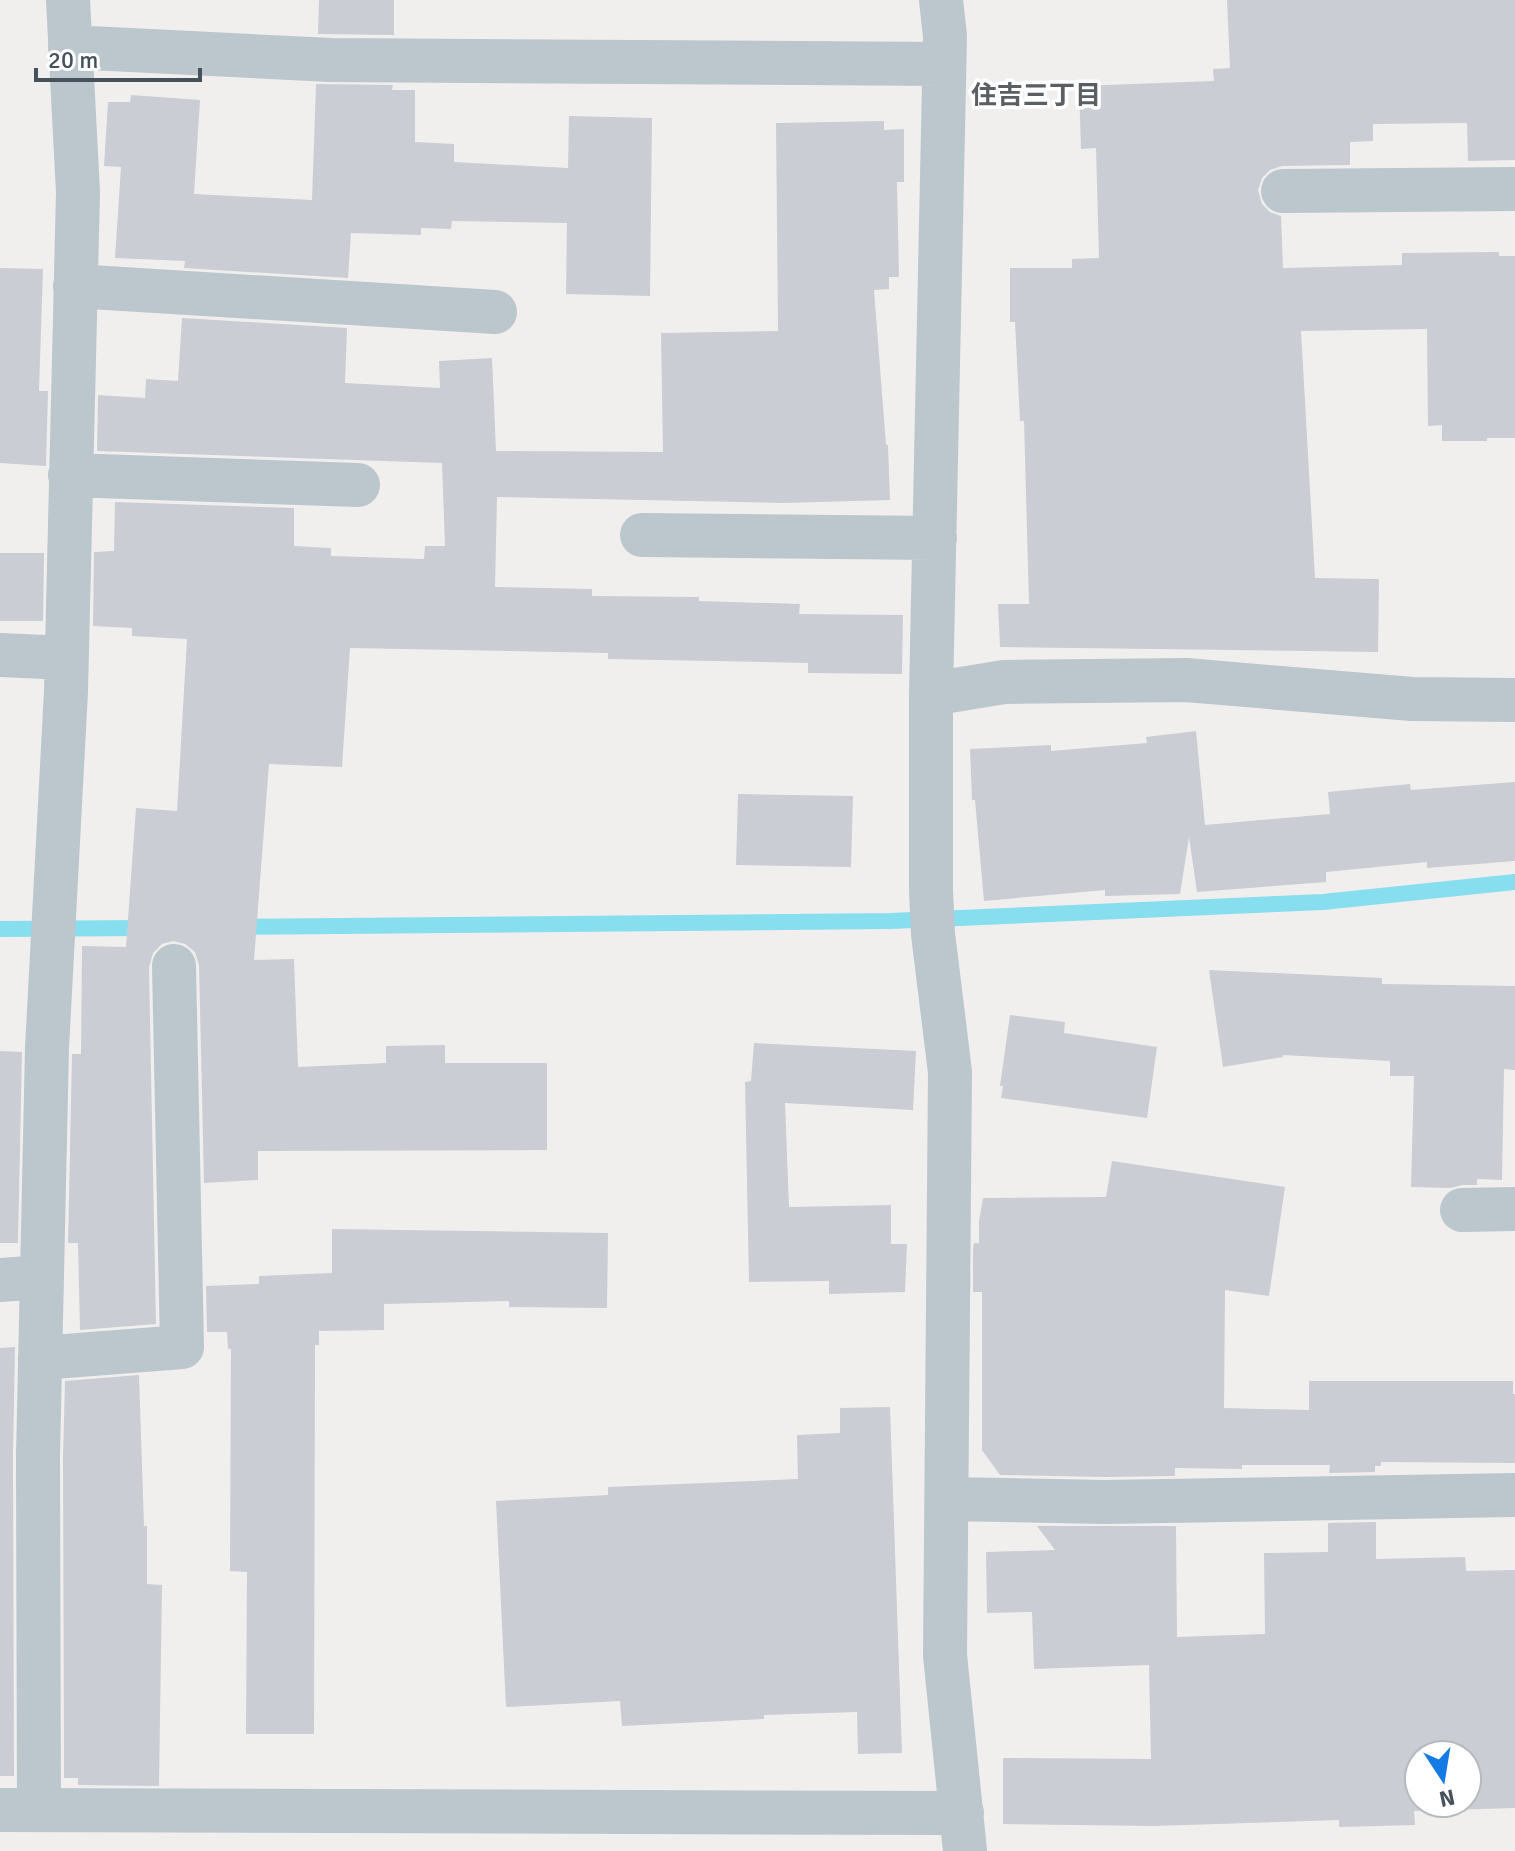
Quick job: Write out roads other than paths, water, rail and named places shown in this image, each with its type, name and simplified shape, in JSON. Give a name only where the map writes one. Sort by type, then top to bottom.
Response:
[{"type":"street","points":[[68,0],[78,192],[66,658],[47,1048],[21,1279],[40,1358],[20,1810],[963,1832],[945,1655],[950,1072],[933,934],[931,891],[931,694],[945,36],[941,0]]},
{"type":"street","points":[[70,47],[331,60],[944,64]]},
{"type":"street","points":[[1283,191],[1515,189]]},
{"type":"street","points":[[75,286],[495,312]]},
{"type":"street","points":[[70,475],[358,485]]},
{"type":"street","points":[[642,535],[935,538]]},
{"type":"street","points":[[0,655],[66,658]]},
{"type":"street","points":[[931,694],[1004,682],[1186,680],[1412,699],[1515,700]]},
{"type":"street","points":[[40,1358],[182,1347],[174,966]]},
{"type":"street","points":[[1462,1210],[1515,1209]]},
{"type":"street","points":[[947,1499],[1105,1502],[1515,1495]]},
{"type":"waterway","points":[[238,927],[890,921],[1323,902],[1515,882]]},
{"type":"waterway","points":[[0,929],[147,928]]},
{"type":"district","name":"住吉三丁目","points":[[1036,95]]}]
